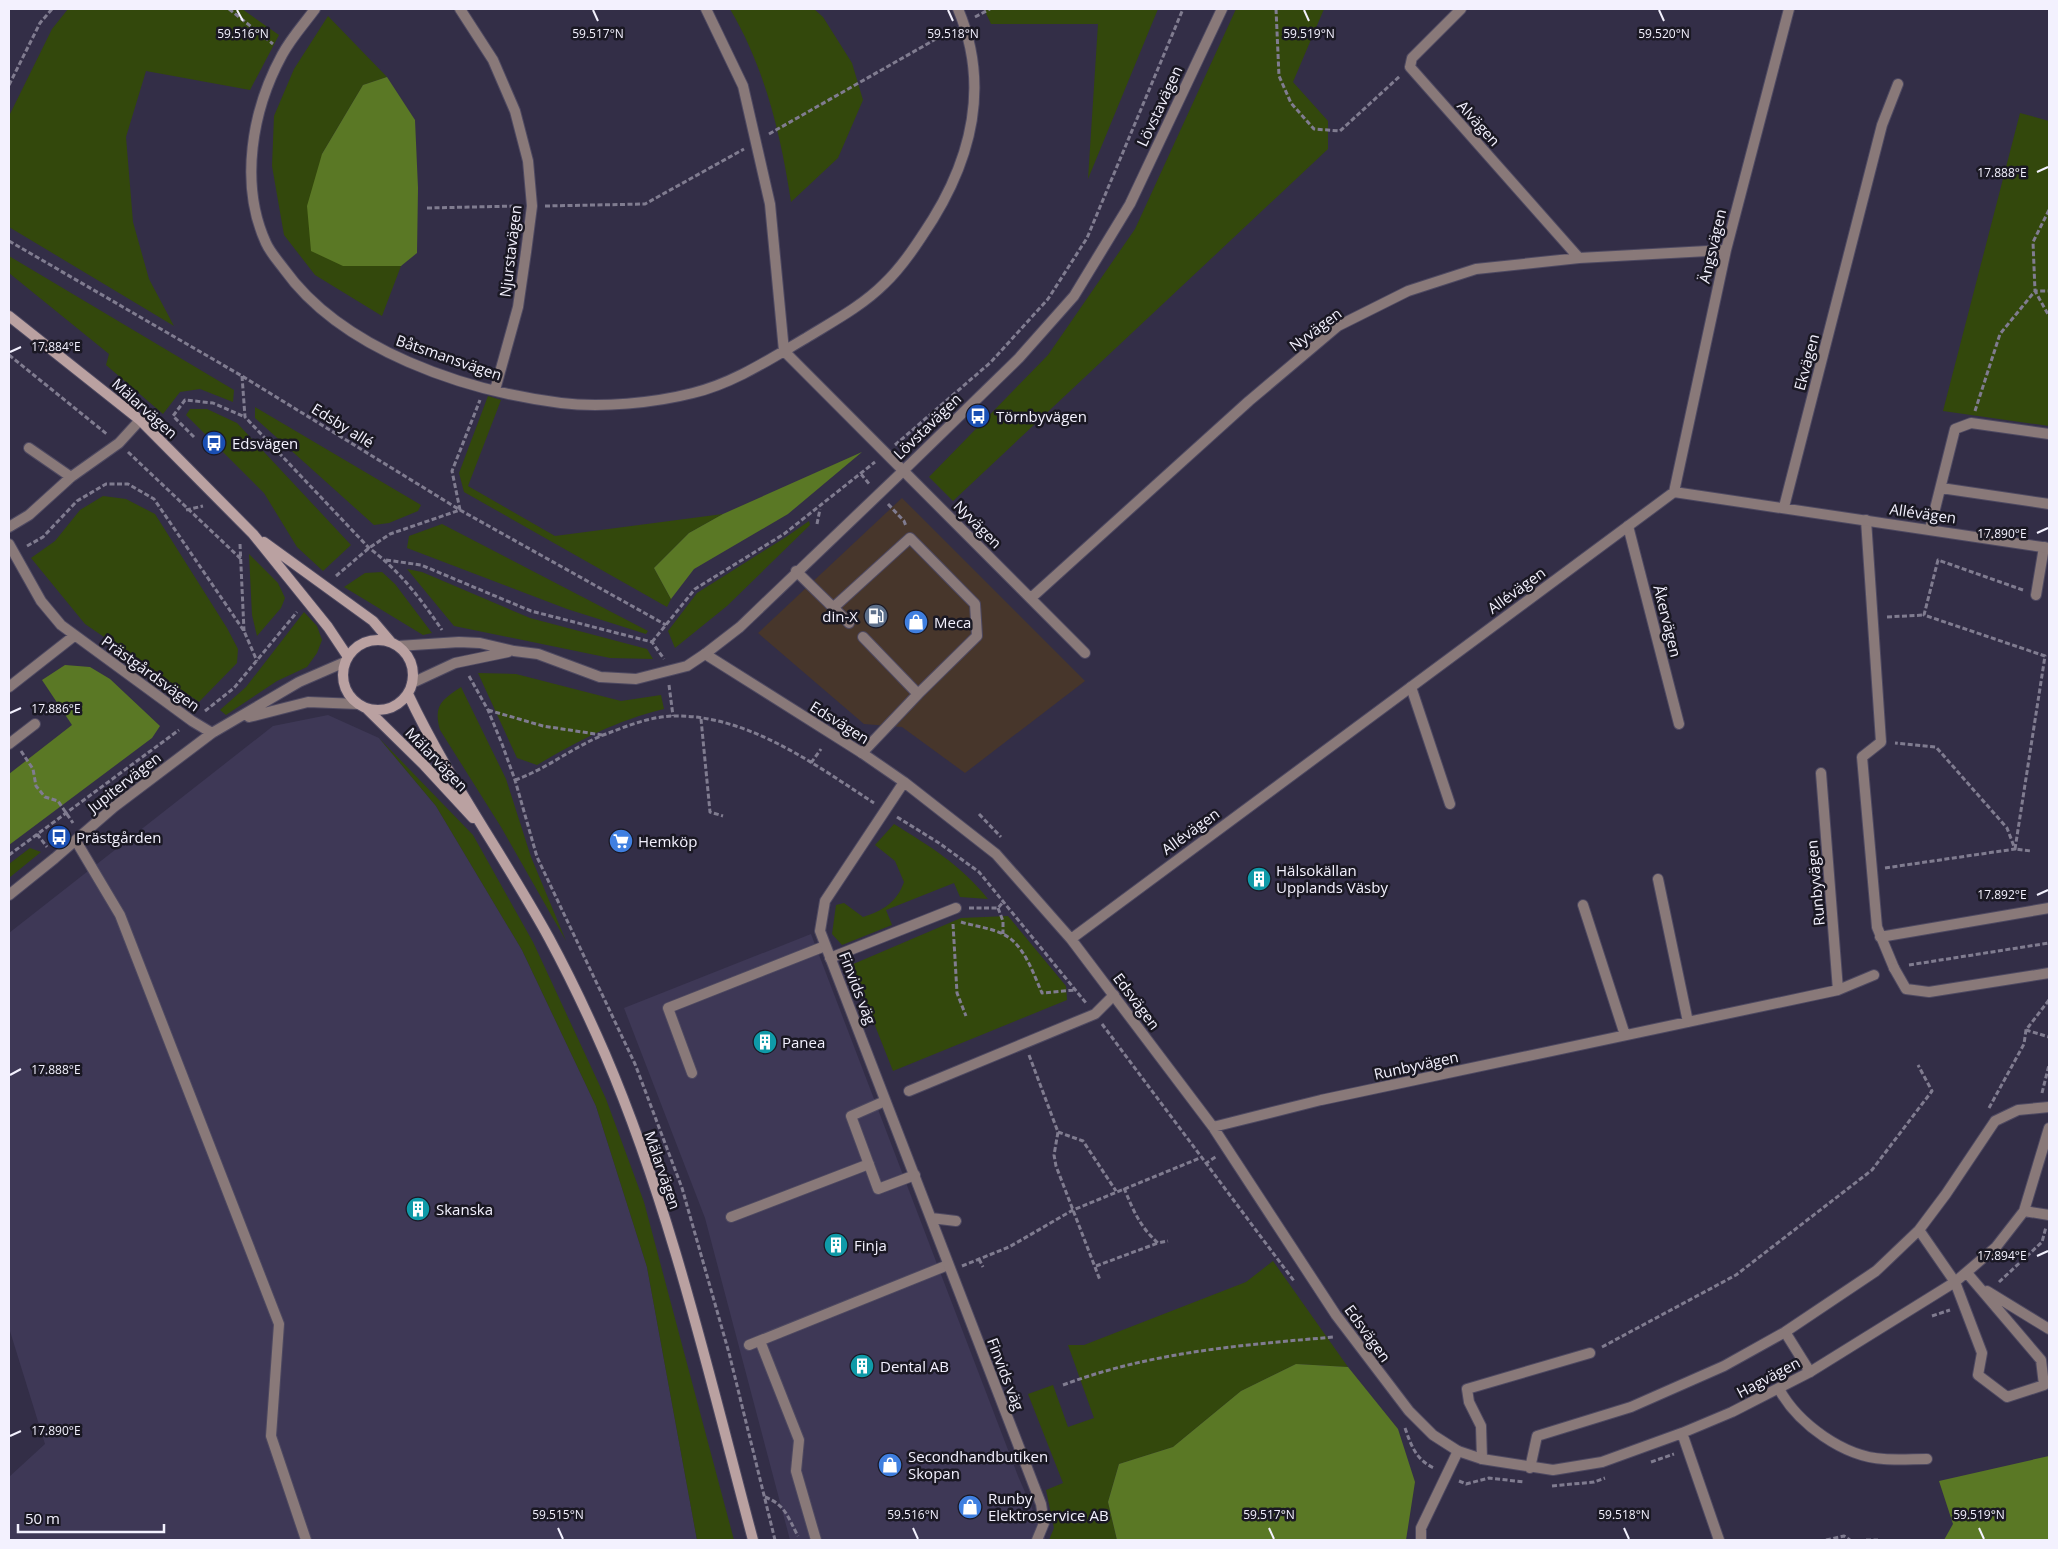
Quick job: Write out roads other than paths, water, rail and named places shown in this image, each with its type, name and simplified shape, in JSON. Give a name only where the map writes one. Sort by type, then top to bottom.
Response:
[{"type":"main road","name":"Mälarvägen","points":[[9,316],[140,420],[252,534],[328,627],[347,660]]},
{"type":"main road","name":"Mälarvägen","points":[[252,534],[373,621],[394,644]]},
{"type":"main road","points":[[383,639],[394,644],[410,661],[413,670],[412,683],[408,694],[396,705],[376,709],[362,706],[348,692],[345,683],[343,673],[347,660],[368,642],[383,639]]},
{"type":"main road","name":"Mälarvägen","points":[[408,694],[485,832],[549,939],[605,1055],[652,1178],[697,1329],[752,1540]]},
{"type":"main road","name":"Mälarvägen","points":[[362,706],[424,765],[485,832]]},
{"type":"street","name":"Båtsmansvägen","points":[[315,9],[283,52],[262,98],[253,144],[252,194],[266,244],[296,286],[335,321],[391,354],[490,389],[563,403],[630,403],[694,393],[753,370],[835,321],[884,285],[922,237],[948,195],[968,142],[976,92],[972,48],[958,9]]},
{"type":"street","name":"Njurstavägen","points":[[460,9],[493,60],[515,111],[528,160],[532,206],[518,307],[490,389]]},
{"type":"street","points":[[706,9],[743,86],[756,142],[770,204],[784,351],[903,471]]},
{"type":"street","name":"Lövstavägen","points":[[394,644],[480,643],[514,651],[538,654],[600,677],[636,679],[687,666],[705,654],[740,627],[903,471],[1019,358],[1074,296],[1130,204],[1222,9]]},
{"type":"street","name":"Alvägen","points":[[1461,9],[1412,58],[1410,67],[1579,258]]},
{"type":"street","name":"Ängsvägen","points":[[1674,492],[1726,250],[1789,9]]},
{"type":"street","name":"Ekvägen","points":[[1784,507],[1882,126],[1898,84]]},
{"type":"street","name":"Nyvägen","points":[[1031,598],[1249,401],[1338,326],[1408,291],[1476,269],[1579,258],[1726,250]]},
{"type":"street","points":[[9,527],[29,515],[71,477],[119,443],[140,420]]},
{"type":"street","points":[[1930,529],[1955,429],[1971,423],[2049,434]]},
{"type":"street","points":[[29,448],[71,477]]},
{"type":"street","name":"Nyvägen","points":[[903,471],[1085,653]]},
{"type":"street","points":[[1940,488],[2049,504]]},
{"type":"street","name":"Allévägen","points":[[1071,939],[1674,492],[2047,548]]},
{"type":"street","points":[[1866,520],[1881,742],[1862,757],[1877,927],[1880,937],[1906,989],[1929,992],[2049,973]]},
{"type":"street","name":"Åkervägen","points":[[1628,526],[1680,724]]},
{"type":"street","points":[[834,608],[910,538],[975,604],[977,636],[862,753]]},
{"type":"street","name":"Prästgårdsvägen","points":[[9,544],[41,601],[61,626],[192,721],[212,733]]},
{"type":"street","points":[[2036,595],[2047,548]]},
{"type":"street","points":[[796,572],[849,623]]},
{"type":"street","points":[[9,687],[74,636]]},
{"type":"street","points":[[863,637],[918,694]]},
{"type":"street","name":"Lövstavägen","points":[[412,683],[455,663],[514,651]]},
{"type":"street","name":"Edsvägen","points":[[705,654],[862,753],[904,782],[996,854],[1071,939],[1213,1127],[1331,1307],[1370,1362],[1409,1411],[1434,1435],[1458,1451]]},
{"type":"street","name":"Jupitervägen","points":[[9,894],[114,808],[212,733],[239,719],[299,682],[347,660]]},
{"type":"street","points":[[1411,686],[1450,804]]},
{"type":"street","name":"Jupitervägen","points":[[239,719],[308,702],[362,706]]},
{"type":"street","points":[[11,742],[35,724]]},
{"type":"street","name":"Runbyvägen","points":[[1821,773],[1838,990]]},
{"type":"street","name":"Finvids väg","points":[[904,782],[825,901],[820,931],[1041,1504],[1044,1523],[1037,1540]]},
{"type":"street","points":[[76,841],[120,915],[279,1324],[271,1436],[306,1540]]},
{"type":"street","points":[[1658,879],[1688,1022]]},
{"type":"street","points":[[1584,905],[1626,1035]]},
{"type":"street","points":[[830,958],[956,908]]},
{"type":"street","points":[[1880,937],[2049,908]]},
{"type":"street","points":[[692,1073],[668,1008],[825,946]]},
{"type":"street","name":"Runbyvägen","points":[[1213,1127],[1321,1100],[1838,990],[1874,976]]},
{"type":"street","points":[[909,1091],[1095,1014],[1114,995]]},
{"type":"street","points":[[885,1101],[851,1116],[878,1189],[915,1175]]},
{"type":"street","points":[[1530,1468],[1537,1436],[1631,1408],[1724,1366],[1785,1332],[1876,1271],[1919,1230],[1946,1194],[1995,1121],[2018,1110],[2044,1108]]},
{"type":"street","points":[[2049,1128],[2024,1211],[2049,1215]]},
{"type":"street","points":[[731,1217],[869,1164]]},
{"type":"street","name":"Hagvägen","points":[[1458,1451],[1482,1460],[1553,1470],[1602,1462],[1682,1433],[1779,1389],[1810,1372],[1955,1282],[1996,1247],[2024,1211]]},
{"type":"street","points":[[930,1218],[956,1222]]},
{"type":"street","points":[[1919,1230],[1955,1282],[1982,1353],[1978,1375],[2007,1397],[2044,1384],[2041,1360],[1969,1272]]},
{"type":"street","points":[[749,1345],[949,1267]]},
{"type":"street","points":[[1969,1272],[1988,1292],[2049,1329]]},
{"type":"street","points":[[1785,1332],[1810,1372]]},
{"type":"street","points":[[760,1341],[799,1440],[796,1471],[816,1540]]},
{"type":"street","points":[[1482,1460],[1481,1426],[1469,1402],[1467,1389],[1590,1353]]},
{"type":"street","points":[[1779,1389],[1786,1402],[1815,1432],[1850,1450],[1882,1460],[1927,1459]]},
{"type":"street","points":[[1682,1433],[1719,1540]]},
{"type":"street","points":[[1421,1540],[1421,1528],[1445,1474],[1458,1451]]},
{"type":"place","name":"Törnbyvägen","points":[[978,416]]},
{"type":"place","name":"Edsvägen","points":[[214,443]]},
{"type":"place","name":"din-X","points":[[876,616]]},
{"type":"place","name":"Meca","points":[[916,622]]},
{"type":"place","name":"Prästgården","points":[[59,837]]},
{"type":"place","name":"Hemköp","points":[[621,841]]},
{"type":"place","name":"Hälsokällan Upplands Väsby","points":[[1259,879]]},
{"type":"place","name":"Panea","points":[[765,1042]]},
{"type":"place","name":"Skanska","points":[[418,1209]]},
{"type":"place","name":"Finja","points":[[836,1245]]},
{"type":"place","name":"Dental AB","points":[[862,1366]]},
{"type":"place","name":"Secondhandbutiken Skopan","points":[[890,1465]]},
{"type":"place","name":"Runby Elektroservice AB","points":[[970,1507]]}]
